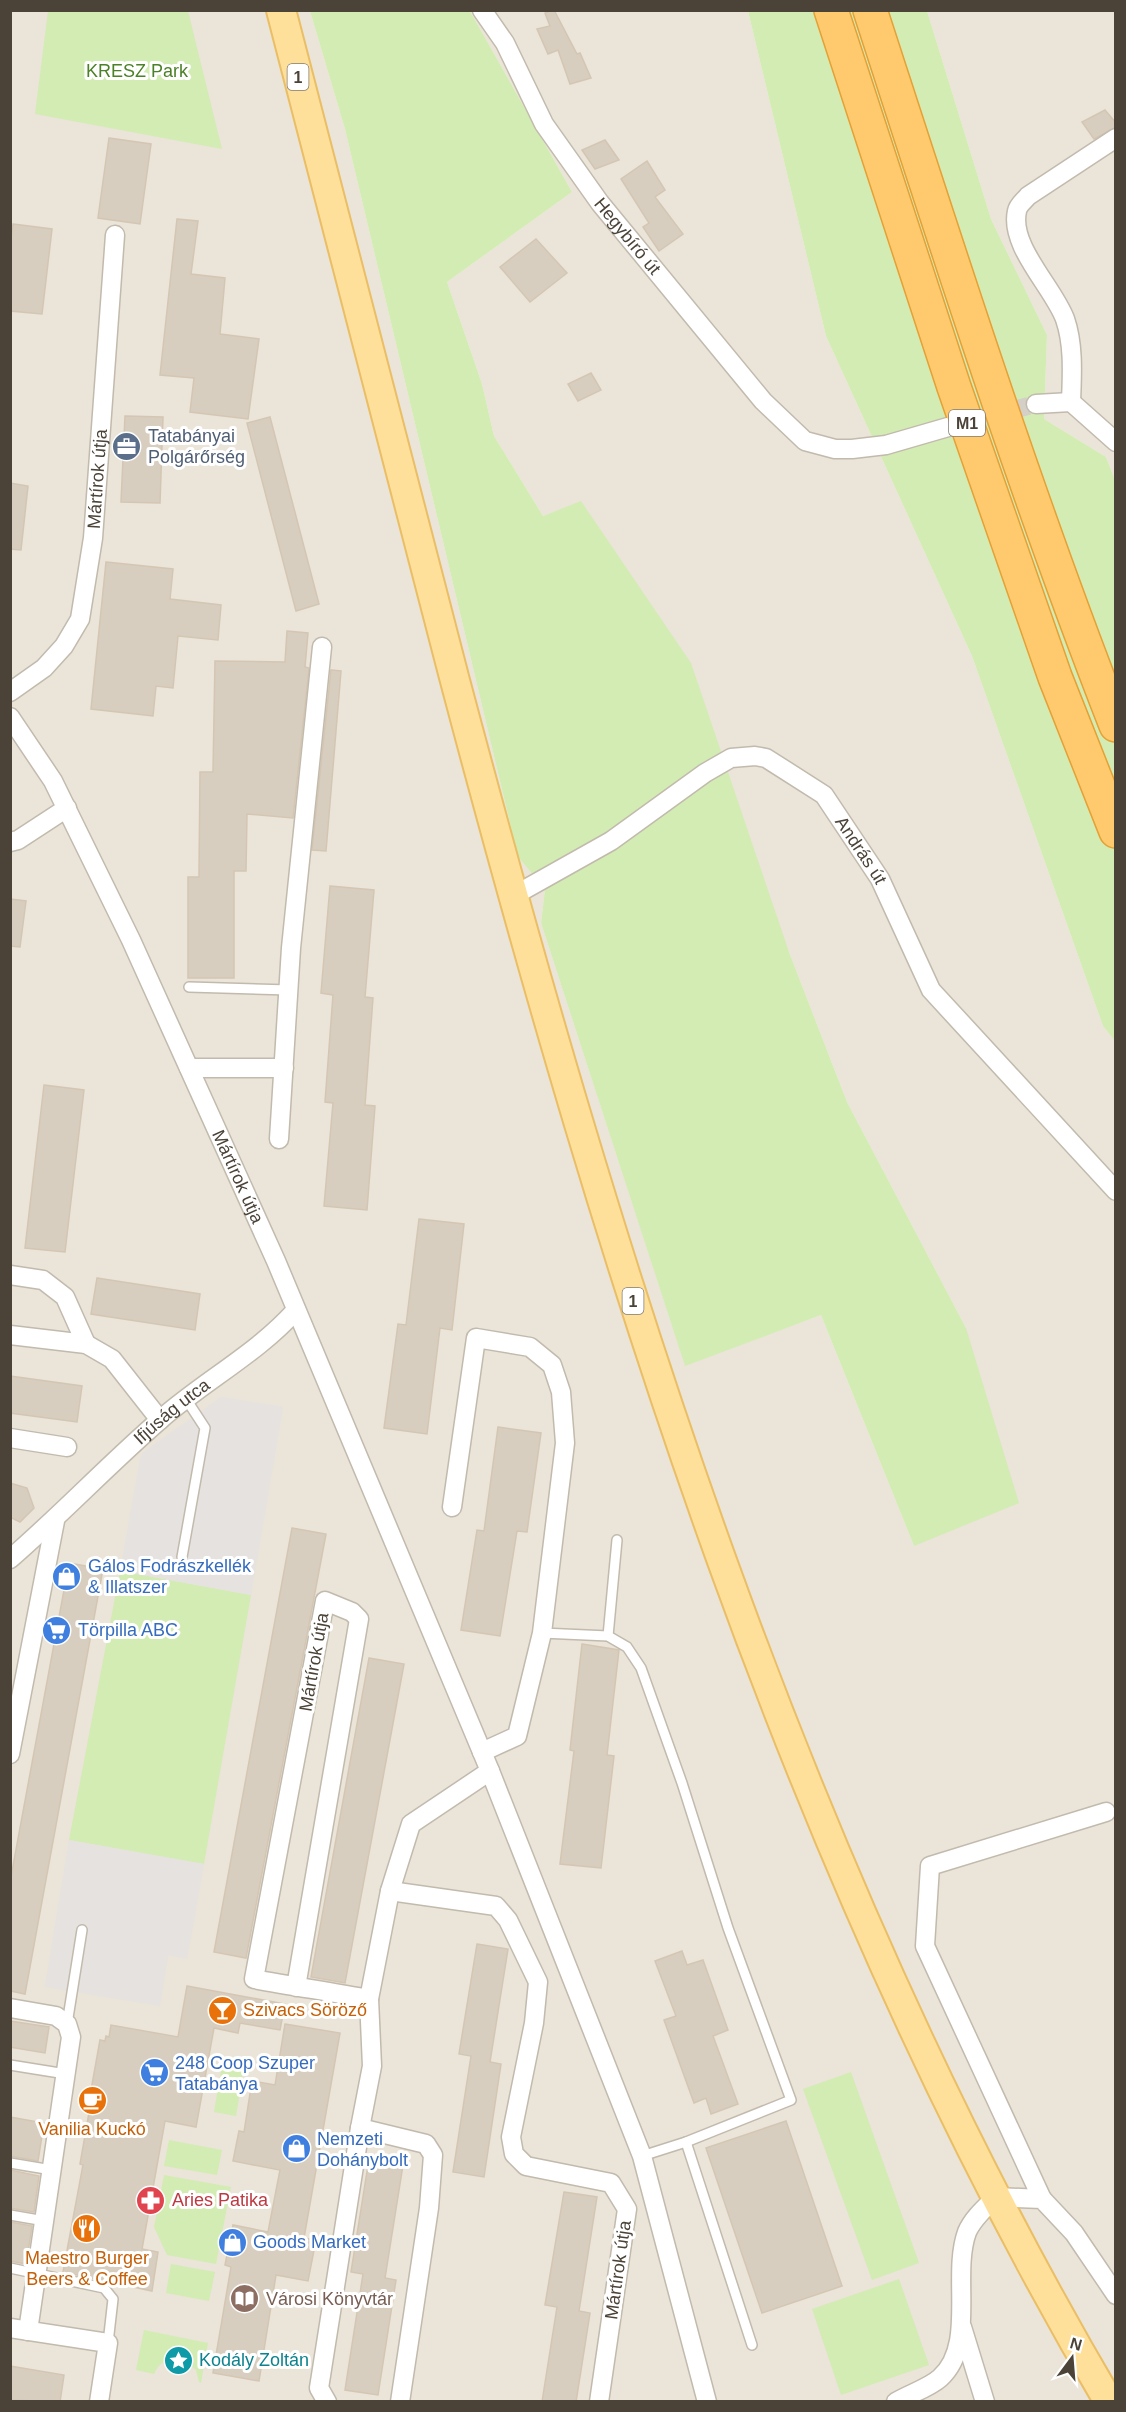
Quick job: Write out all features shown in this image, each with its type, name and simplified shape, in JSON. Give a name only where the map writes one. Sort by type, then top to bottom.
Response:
[{"type":"highway","name":"M1","points":[[831,10],[954,387],[1055,677],[1116,831]]},
{"type":"highway","name":"M1","points":[[870,10],[992,384],[1084,645],[1116,725]]},
{"type":"main road","name":"1","points":[[281,10],[513,896],[634,1304],[758,1663],[830,1840],[924,2052],[996,2197],[1109,2402]]},
{"type":"street","name":"Hegybíró út","points":[[482,10],[505,43],[544,124],[600,203],[764,401],[805,441],[835,449],[852,449],[886,445],[955,425]]},
{"type":"street","points":[[1071,402],[1073,369],[1065,320],[1026,253],[1016,225],[1017,208],[1028,196],[1116,138]]},
{"type":"street","name":"Mártírok útja","points":[[10,692],[44,668],[64,646],[80,619],[93,538],[115,235]]},
{"type":"street","points":[[1035,404],[1071,402],[1116,442]]},
{"type":"street","points":[[279,1139],[289,990],[322,647]]},
{"type":"street","name":"Mártírok útja","points":[[10,717],[53,782],[131,940],[296,1310],[490,1771],[642,2156],[703,2400]]},
{"type":"street","name":"András út","points":[[513,896],[611,841],[705,773],[731,758],[755,756],[766,758],[824,795],[880,879],[931,990],[1116,1191]]},
{"type":"street","points":[[10,842],[18,840],[67,808]]},
{"type":"street","points":[[189,1068],[284,1068]]},
{"type":"street","points":[[10,1275],[43,1280],[65,1297],[86,1344]]},
{"type":"street","name":"Ifjúság utca","points":[[10,1559],[55,1521],[160,1420],[284,1324],[296,1310]]},
{"type":"street","points":[[10,1335],[86,1344],[112,1359],[160,1420]]},
{"type":"street","points":[[452,1507],[476,1338],[530,1347],[552,1365],[561,1392],[565,1443],[542,1633],[517,1736],[482,1752]]},
{"type":"street","points":[[10,1438],[67,1447]]},
{"type":"street","points":[[10,1754],[55,1521]]},
{"type":"street","name":"Mártírok útja","points":[[296,1987],[359,1619],[352,1612],[325,1601],[254,1980],[296,1987],[369,1999]]},
{"type":"street","points":[[327,2402],[319,2388],[372,2066],[369,1999],[390,1891],[411,1824],[490,1771]]},
{"type":"street","points":[[1106,1812],[930,1866],[925,1946],[1042,2199],[1074,2234],[1116,2295]]},
{"type":"street","name":"Mártírok útja","points":[[390,1891],[496,1906],[508,1920],[538,1982],[534,2023],[511,2137],[514,2154],[526,2166],[611,2183],[627,2209],[599,2402]]},
{"type":"street","points":[[10,2008],[56,2016],[67,2024],[71,2037],[38,2274],[19,2330],[108,2343],[99,2402]]},
{"type":"street","points":[[360,2128],[426,2144],[433,2155],[429,2208],[400,2402]]},
{"type":"street","points":[[896,2402],[940,2378],[955,2358],[961,2325],[962,2259],[968,2231],[978,2216],[996,2197],[1042,2199]]},
{"type":"street","points":[[961,2325],[985,2402]]},
{"type":"lane","points":[[189,987],[289,990]]},
{"type":"lane","points":[[182,1557],[204,1428],[186,1399]]},
{"type":"lane","points":[[608,1636],[617,1540]]},
{"type":"lane","points":[[542,1633],[608,1636],[627,1647],[641,1668],[682,1783],[728,1928],[791,2100],[686,2142],[642,2156]]},
{"type":"lane","points":[[67,2024],[82,1930]]},
{"type":"lane","points":[[10,2065],[66,2074]]},
{"type":"lane","points":[[686,2142],[752,2345]]},
{"type":"lane","points":[[10,2163],[52,2170]]},
{"type":"lane","points":[[10,2216],[45,2221]]},
{"type":"lane","points":[[10,2268],[104,2288],[113,2299],[108,2343]]},
{"type":"shaded area","points":[[11,11],[310,11],[345,129],[518,857],[545,889],[541,923],[685,1365],[821,1315],[914,1546],[966,1328],[847,1102],[789,952],[581,502],[543,516],[494,436],[482,384],[447,282],[572,192],[468,11],[748,11],[826,336],[972,656],[1103,1026],[1115,1041],[1115,2401],[11,2402]]},
{"type":"shaded area","points":[[927,11],[1115,11],[1115,480],[1106,457],[1044,419],[1047,335],[991,219]]},
{"type":"shaded area","points":[[221,1397],[283,1407],[251,1595],[120,1571],[141,1454]]},
{"type":"shaded area","points":[[69,1840],[204,1864],[187,1959],[168,1955],[160,2006],[45,1987]]},
{"type":"green space","points":[[468,10],[572,192],[447,282],[482,384],[494,436],[543,516],[581,501],[691,663],[789,952],[847,1102],[966,1328],[1019,1503],[914,1546],[821,1315],[685,1366],[541,923],[545,889],[518,857],[345,129],[310,11]]},
{"type":"green space","name":"KRESZ Park","points":[[48,11],[188,11],[222,149],[35,114]]},
{"type":"green space","points":[[748,11],[927,11],[991,219],[1047,335],[1044,419],[1106,457],[1115,480],[1115,1041],[1103,1026],[972,656],[826,336]]},
{"type":"green space","points":[[120,1571],[251,1595],[204,1864],[69,1840]]},
{"type":"green space","points":[[223,2059],[245,2062],[236,2116],[214,2112]]},
{"type":"green space","points":[[851,2072],[919,2263],[872,2280],[803,2089]]},
{"type":"green space","points":[[169,2140],[222,2150],[217,2175],[164,2166]]},
{"type":"green space","points":[[164,2175],[231,2187],[216,2264],[167,2255],[154,2227]]},
{"type":"green space","points":[[171,2264],[215,2272],[209,2301],[166,2293]]},
{"type":"green space","points":[[899,2279],[929,2365],[841,2395],[812,2309]]},
{"type":"green space","points":[[144,2330],[208,2343],[201,2383],[196,2370],[184,2359],[166,2361],[154,2374],[136,2370]]},
{"type":"building","points":[[554,10],[577,54],[580,53],[591,78],[570,84],[558,50],[548,54],[537,29],[550,26],[545,13]]},
{"type":"building","points":[[1105,110],[1116,123],[1116,127],[1094,139],[1082,122]]},
{"type":"building","points":[[109,138],[151,144],[140,224],[98,218]]},
{"type":"building","points":[[605,140],[619,160],[595,169],[582,150]]},
{"type":"building","points":[[647,161],[665,190],[655,197],[683,234],[659,251],[643,227],[649,223],[621,179]]},
{"type":"building","points":[[177,219],[198,221],[191,274],[225,278],[220,334],[259,339],[248,419],[190,412],[194,378],[160,375]]},
{"type":"building","points":[[13,224],[52,229],[42,314],[10,311],[10,245]]},
{"type":"building","points":[[536,239],[567,273],[530,302],[500,267]]},
{"type":"building","points":[[591,373],[601,390],[578,401],[568,384]]},
{"type":"building","points":[[125,416],[163,417],[160,503],[121,502]]},
{"type":"building","points":[[270,417],[319,604],[296,611],[247,423]]},
{"type":"building","points":[[10,483],[28,486],[21,550],[10,549]]},
{"type":"building","points":[[106,562],[173,569],[170,599],[221,605],[218,640],[178,636],[173,688],[156,686],[153,716],[91,709]]},
{"type":"building","points":[[287,631],[308,633],[305,667],[309,668],[293,818],[247,814],[246,871],[234,871],[234,978],[188,978],[188,877],[199,877],[200,772],[213,772],[215,661],[285,662]]},
{"type":"building","points":[[331,670],[341,671],[326,851],[312,850]]},
{"type":"building","points":[[330,886],[374,890],[365,997],[373,998],[365,1105],[375,1106],[367,1210],[324,1206],[333,1103],[325,1102],[333,995],[321,993]]},
{"type":"building","points":[[10,899],[26,901],[20,947],[10,946]]},
{"type":"building","points":[[44,1085],[84,1090],[65,1252],[25,1248]]},
{"type":"building","points":[[419,1219],[464,1224],[452,1330],[440,1328],[427,1434],[384,1428],[398,1324],[406,1325]]},
{"type":"building","points":[[97,1278],[200,1294],[195,1330],[91,1314]]},
{"type":"building","points":[[10,1376],[82,1386],[77,1422],[10,1413]]},
{"type":"building","points":[[498,1427],[541,1433],[527,1532],[517,1531],[500,1636],[461,1630],[477,1530],[484,1531]]},
{"type":"building","points":[[10,1483],[27,1488],[34,1508],[20,1522],[10,1517]]},
{"type":"building","points":[[292,1528],[326,1534],[246,1958],[214,1952]]},
{"type":"building","points":[[69,1563],[103,1569],[25,1994],[10,1991],[10,1882]]},
{"type":"building","points":[[582,1644],[619,1650],[607,1755],[614,1756],[601,1868],[560,1864],[574,1751],[570,1750]]},
{"type":"building","points":[[369,1658],[404,1664],[345,1983],[311,1977]]},
{"type":"building","points":[[477,1944],[508,1949],[490,2062],[501,2064],[484,2177],[453,2172],[471,2056],[459,2054]]},
{"type":"building","points":[[682,1951],[687,1965],[703,1960],[728,2030],[713,2036],[738,2104],[711,2114],[706,2098],[694,2103],[664,2020],[676,2016],[655,1961]]},
{"type":"building","points":[[187,1986],[285,2004],[280,2030],[240,2023],[238,2033],[214,2028],[196,2127],[165,2121],[142,2249],[158,2252],[152,2291],[63,2272],[83,2165],[80,2164],[100,2040],[105,2041],[106,2036],[109,2037],[111,2025],[178,2037]]},
{"type":"building","points":[[10,2021],[49,2027],[45,2053],[10,2047]]},
{"type":"building","points":[[285,2024],[340,2033],[304,2238],[316,2240],[308,2281],[276,2275],[259,2381],[213,2373],[231,2267],[225,2265],[233,2225],[268,2232],[280,2170],[233,2161],[239,2131],[244,2132],[252,2081],[275,2085]]},
{"type":"building","points":[[10,2117],[44,2123],[38,2161],[10,2156]]},
{"type":"building","points":[[786,2121],[842,2286],[762,2313],[706,2148]]},
{"type":"building","points":[[369,2159],[403,2165],[385,2278],[396,2280],[378,2395],[345,2390],[363,2274],[351,2272]]},
{"type":"building","points":[[10,2170],[39,2176],[34,2212],[10,2208]]},
{"type":"building","points":[[564,2192],[597,2197],[579,2311],[590,2313],[576,2402],[542,2402],[557,2307],[545,2305]]},
{"type":"building","points":[[10,2222],[32,2226],[26,2264],[10,2261]]},
{"type":"building","points":[[10,2366],[64,2375],[60,2402],[10,2400]]},
{"type":"tunnel","points":[[959,424],[1036,404]]},
{"type":"place","name":"Tatabányai Polgárőrség","points":[[127,446]]},
{"type":"place","name":"Gálos Fodrászkellék & Illatszer","points":[[67,1576]]},
{"type":"place","name":"Törpilla ABC","points":[[57,1630]]},
{"type":"place","name":"Szivacs Söröző","points":[[222,2010]]},
{"type":"place","name":"248 Coop Szuper Tatabánya","points":[[154,2073]]},
{"type":"place","name":"Vanilia Kuckó","points":[[92,2100]]},
{"type":"place","name":"Nemzeti Dohánybolt","points":[[296,2149]]},
{"type":"place","name":"Aries Patika","points":[[151,2200]]},
{"type":"place","name":"Maestro Burger Beers & Coffee","points":[[87,2229]]},
{"type":"place","name":"Goods Market","points":[[232,2242]]},
{"type":"place","name":"Városi Könyvtár","points":[[245,2299]]},
{"type":"place","name":"Kodály Zoltán","points":[[178,2360]]}]
